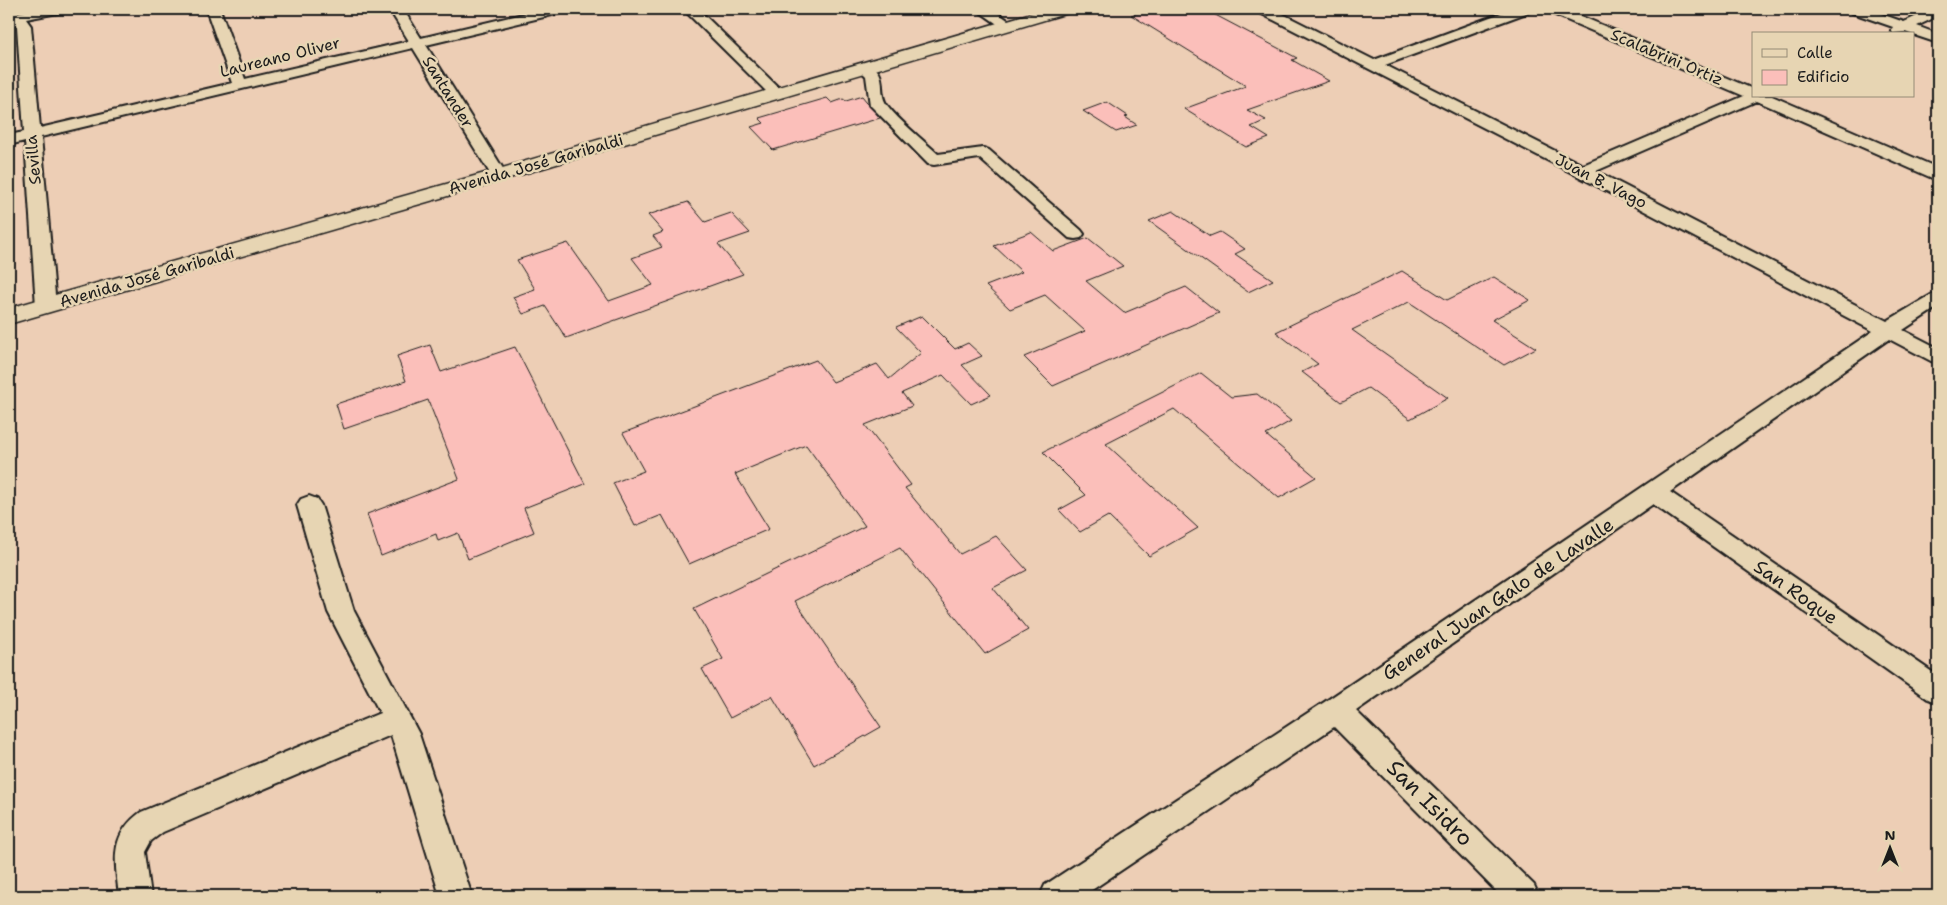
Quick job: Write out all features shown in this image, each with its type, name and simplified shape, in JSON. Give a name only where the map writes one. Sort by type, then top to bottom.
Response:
[{"type":"main road","name":"Avenida José Garibaldi","points":[[9,316],[777,94],[1062,9]]},
{"type":"street","points":[[11,14],[58,9]]},
{"type":"street","points":[[213,9],[240,85]]},
{"type":"street","name":"Santander","points":[[396,9],[499,175]]},
{"type":"street","name":"Laureano Oliver","points":[[9,140],[560,9]]},
{"type":"street","points":[[690,9],[777,94]]},
{"type":"street","points":[[983,9],[1008,25]]},
{"type":"street","name":"Juan B. Vago","points":[[1263,9],[1582,171],[1938,356]]},
{"type":"street","points":[[1373,65],[1524,9]]},
{"type":"street","name":"Scalabrini Ortiz","points":[[1553,9],[1752,94]]},
{"type":"street","points":[[1855,9],[1938,39]]},
{"type":"street","points":[[1894,32],[1938,11]]},
{"type":"street","name":"Sevilla","points":[[11,14],[21,21],[24,26],[46,306]]},
{"type":"street","points":[[865,68],[873,74],[878,105],[934,160],[984,153],[1075,234]]},
{"type":"street","points":[[1582,171],[1752,98]]},
{"type":"street","points":[[1762,98],[1938,174]]},
{"type":"street","name":"General Juan Galo de Lavalle","points":[[1056,896],[1336,710],[1654,493],[1888,330],[1938,299]]},
{"type":"street","name":"San Roque","points":[[1654,493],[1938,691]]},
{"type":"street","points":[[309,505],[341,612],[406,734],[456,896]]},
{"type":"street","name":"San Isidro","points":[[1336,710],[1523,896]]},
{"type":"street","points":[[135,896],[130,851],[140,831],[152,822],[397,719]]},
{"type":"building","points":[[1152,9],[1158,11],[1166,9],[1204,9],[1297,58],[1292,60],[1329,81],[1247,110],[1266,120],[1251,127],[1269,138],[1246,147],[1184,109],[1246,86],[1131,15]]},
{"type":"building","points":[[862,96],[880,118],[773,150],[751,127],[764,123],[759,118],[827,98],[832,103]]},
{"type":"building","points":[[1107,102],[1128,116],[1125,117],[1137,125],[1116,132],[1083,111]]},
{"type":"building","points":[[688,202],[705,222],[731,213],[750,233],[718,244],[743,274],[566,338],[545,306],[523,314],[513,297],[535,289],[517,260],[568,243],[609,301],[653,285],[632,258],[662,247],[653,236],[663,232],[648,215]]},
{"type":"building","points":[[1173,211],[1210,236],[1220,232],[1245,249],[1235,254],[1273,280],[1248,292],[1149,221]]},
{"type":"building","points":[[1031,232],[1053,251],[1088,238],[1123,266],[1086,281],[1124,313],[1186,287],[1219,313],[1053,386],[1024,357],[1085,331],[1045,295],[1010,309],[986,286],[1022,272],[994,246]]},
{"type":"building","points":[[1402,271],[1447,300],[1494,277],[1530,300],[1492,320],[1536,348],[1504,365],[1409,302],[1352,330],[1448,398],[1410,419],[1368,388],[1341,402],[1302,372],[1318,364],[1276,332]]},
{"type":"building","points":[[922,316],[955,349],[968,343],[982,356],[962,365],[991,395],[971,404],[943,375],[902,393],[912,406],[865,425],[911,485],[905,488],[960,554],[996,536],[1027,570],[993,588],[1028,630],[985,654],[900,548],[795,601],[881,727],[814,765],[772,696],[730,718],[702,669],[723,659],[694,609],[865,526],[806,445],[735,474],[769,529],[689,564],[662,515],[635,526],[613,483],[644,471],[623,433],[816,360],[833,382],[877,364],[889,379],[921,353],[896,327]]},
{"type":"building","points":[[430,345],[441,372],[515,347],[585,484],[524,508],[534,532],[468,559],[458,533],[438,541],[436,534],[381,556],[367,514],[459,479],[428,400],[344,429],[336,404],[406,381],[397,356]]},
{"type":"building","points":[[1201,373],[1231,397],[1257,394],[1291,421],[1266,435],[1316,477],[1279,498],[1174,409],[1106,444],[1198,528],[1149,556],[1108,516],[1080,532],[1059,510],[1086,495],[1043,452]]}]
